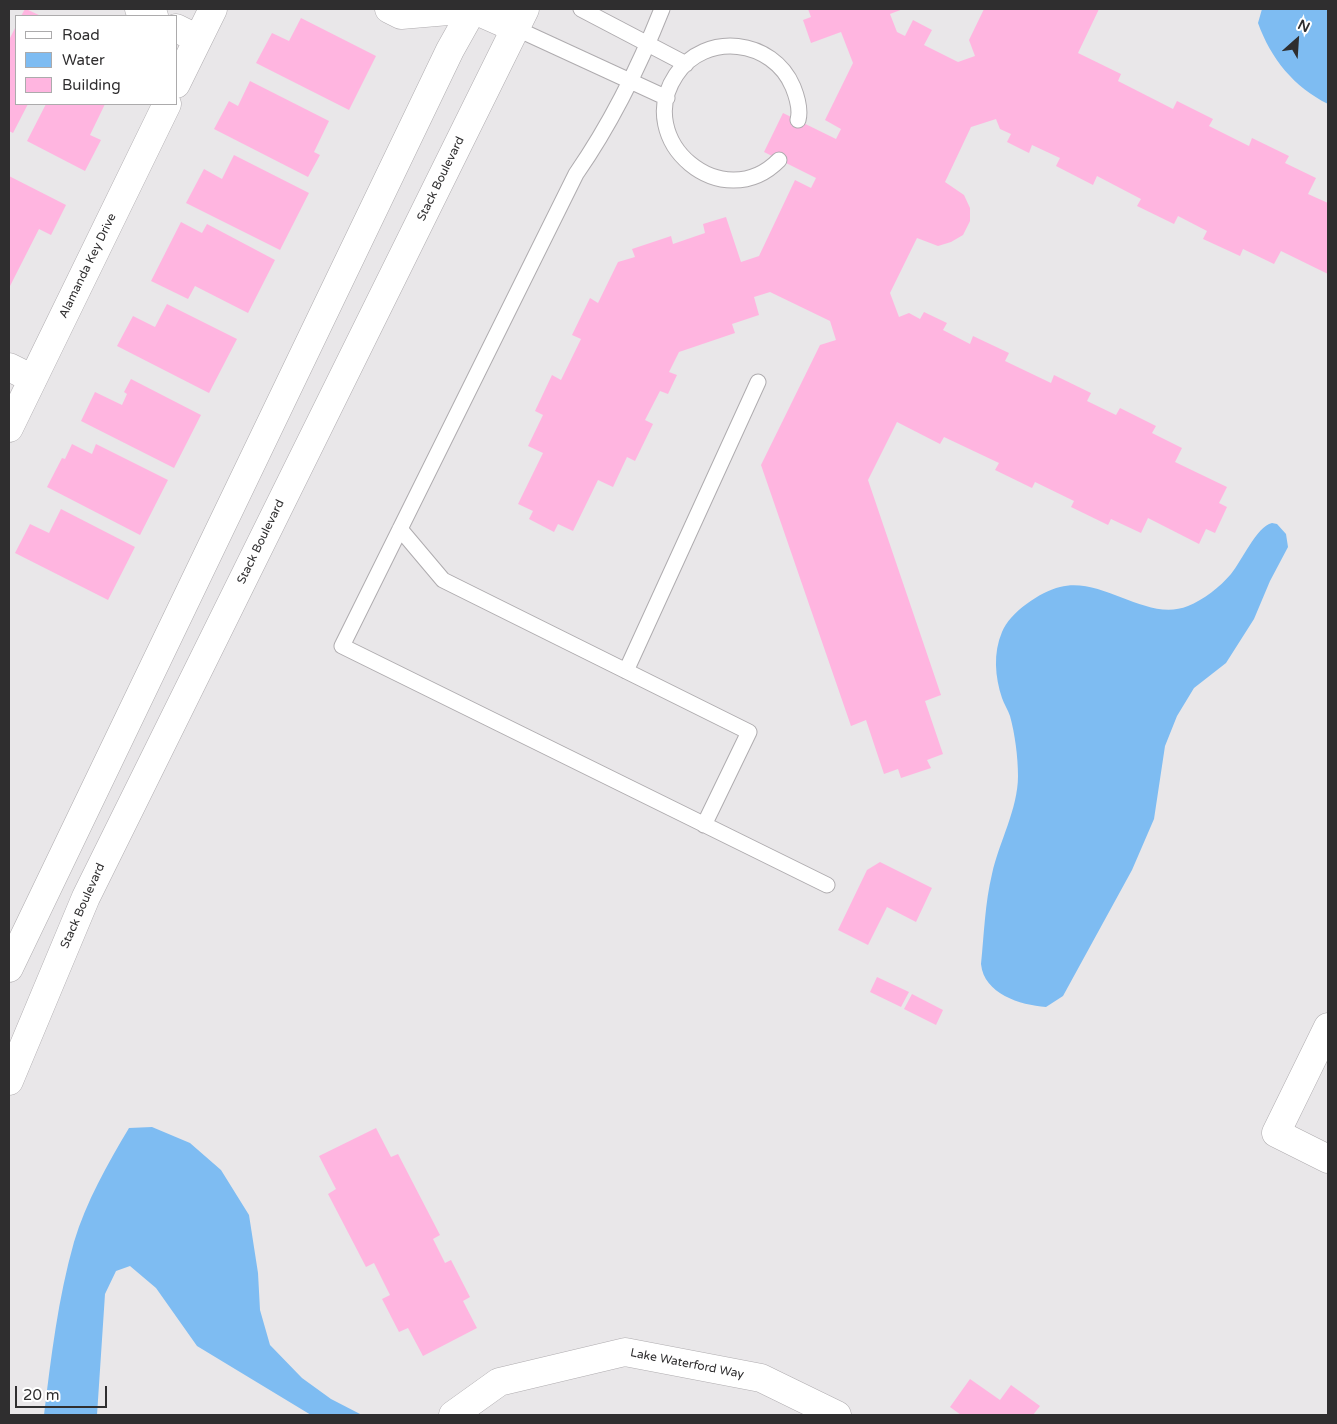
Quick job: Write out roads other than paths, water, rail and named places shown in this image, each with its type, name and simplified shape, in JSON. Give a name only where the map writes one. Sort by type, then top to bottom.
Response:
[{"type":"street","points":[[139,9],[152,15]]},
{"type":"street","points":[[178,75],[187,33],[213,9]]},
{"type":"street","points":[[389,9],[401,15],[472,9],[520,18]]},
{"type":"street","points":[[9,968],[446,59],[472,9]]},
{"type":"street","name":"Stack Boulevard","points":[[9,1081],[86,897],[520,18]]},
{"type":"street","name":"Alamanda Key Drive","points":[[9,428],[167,105]]},
{"type":"street","points":[[9,367],[33,379]]},
{"type":"street","points":[[1328,1027],[1276,1132],[1328,1159]]},
{"type":"street","name":"Lake Waterford Way","points":[[453,1415],[499,1382],[624,1352],[761,1378],[837,1415]]},
{"type":"lane","points":[[581,9],[686,64]]},
{"type":"lane","points":[[662,9],[632,82],[596,145],[576,174],[342,646],[827,885]]},
{"type":"lane","points":[[520,18],[632,82],[667,98]]},
{"type":"lane","points":[[779,160],[765,172],[745,178],[724,179],[704,173],[687,163],[675,148],[667,131],[664,111],[676,75],[686,64],[705,50],[724,46],[744,47],[762,53],[778,63],[790,79],[797,97],[798,120]]},
{"type":"lane","points":[[626,671],[758,382]]},
{"type":"lane","points":[[400,529],[442,580],[750,732],[704,825]]},
{"type":"water","points":[[1262,9],[1328,9],[1328,104],[1294,80],[1277,60],[1258,23]]},
{"type":"water","points":[[1272,523],[1277,524],[1286,534],[1288,547],[1270,581],[1254,619],[1226,663],[1194,688],[1177,716],[1165,746],[1154,819],[1132,870],[1063,996],[1046,1007],[1025,1004],[1005,996],[989,983],[981,964],[990,885],[995,862],[1012,813],[1018,776],[1015,738],[1010,716],[1000,690],[997,673],[997,648],[1002,632],[1012,617],[1026,604],[1044,593],[1060,587],[1076,585],[1092,588],[1157,609],[1172,610],[1188,606],[1205,597],[1227,579],[1255,537]]},
{"type":"water","points":[[152,1127],[190,1143],[221,1170],[249,1215],[258,1273],[260,1310],[270,1345],[302,1378],[331,1399],[362,1415],[311,1415],[197,1346],[156,1288],[130,1266],[116,1271],[105,1294],[97,1415],[44,1415],[59,1306],[68,1263],[79,1227],[98,1183],[129,1128]]}]
